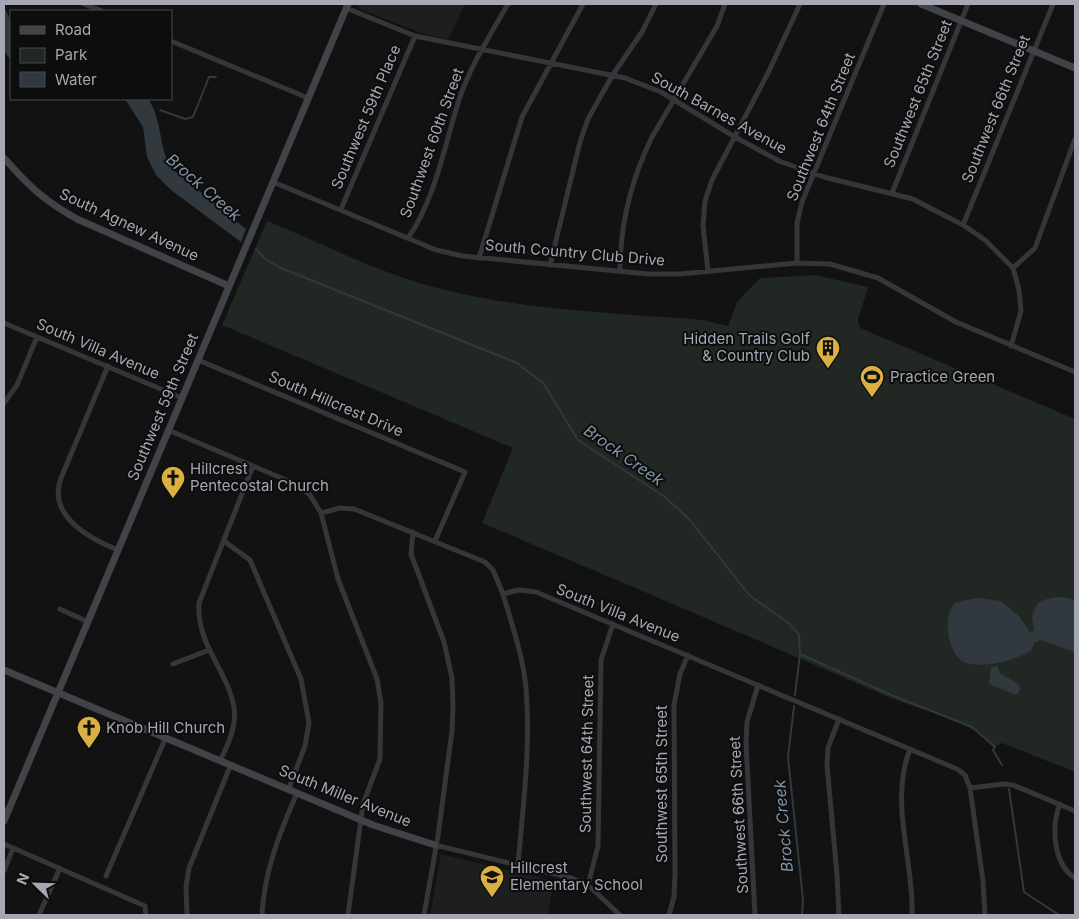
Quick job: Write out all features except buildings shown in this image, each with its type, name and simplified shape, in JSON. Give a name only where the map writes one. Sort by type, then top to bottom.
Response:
[{"type":"main road","points":[[921,4],[1075,68]]},
{"type":"main road","name":"Southwest 59th Street","points":[[4,822],[347,6]]},
{"type":"main road","name":"South Agnew Avenue","points":[[4,158],[23,181],[53,206],[77,219],[229,286]]},
{"type":"main road","name":"South Miller Avenue","points":[[4,670],[361,818],[403,835],[435,845]]},
{"type":"street","points":[[84,4],[99,10]]},
{"type":"street","name":"Southwest 60th Street","points":[[408,238],[433,185],[459,101],[482,49],[508,4]]},
{"type":"street","points":[[480,258],[513,141],[522,117],[583,4]]},
{"type":"street","points":[[550,265],[580,142],[588,119],[612,76],[642,32],[656,4]]},
{"type":"street","points":[[620,271],[620,253],[632,188],[652,137],[717,26],[725,4]]},
{"type":"street","points":[[708,271],[704,226],[705,200],[712,180],[769,71],[800,4]]},
{"type":"street","name":"Southwest 64th Street","points":[[797,263],[797,223],[802,202],[884,4]]},
{"type":"street","name":"Southwest 65th Street","points":[[892,193],[968,4]]},
{"type":"street","name":"Southwest 66th Street","points":[[963,225],[1053,4]]},
{"type":"street","name":"South Barnes Avenue","points":[[347,6],[415,36],[612,76],[644,85],[779,161],[814,173],[913,199],[963,225],[985,240],[1013,268],[1020,290],[1021,312],[1011,346]]},
{"type":"street","name":"Southwest 59th Place","points":[[340,209],[415,36]]},
{"type":"street","points":[[172,41],[308,98]]},
{"type":"street","points":[[1013,268],[1029,256],[1038,242],[1075,139]]},
{"type":"street","name":"South Country Club Drive","points":[[273,182],[436,250],[480,258],[648,274],[797,263],[830,264],[878,278],[936,312],[1075,372]]},
{"type":"street","name":"South Villa Avenue","points":[[4,323],[182,398]]},
{"type":"street","points":[[4,403],[16,385],[37,337]]},
{"type":"street","name":"South Hillcrest Drive","points":[[198,360],[465,472],[435,541]]},
{"type":"street","points":[[108,366],[60,478],[57,494],[60,506],[77,527],[92,538],[118,550]]},
{"type":"street","points":[[168,430],[304,490],[321,513],[338,579],[374,668],[381,704],[380,759],[362,804],[348,915]]},
{"type":"street","points":[[221,760],[231,738],[234,708],[230,693],[202,635],[198,614],[199,603],[253,466]]},
{"type":"street","points":[[321,513],[340,508],[354,509],[485,562],[493,570],[503,594],[516,640],[526,688],[527,733],[518,865]]},
{"type":"street","points":[[413,532],[411,554],[444,642],[452,678],[452,731],[424,915]]},
{"type":"street","points":[[224,541],[250,560],[301,679],[308,723],[305,746],[289,788]]},
{"type":"street","name":"South Villa Avenue","points":[[503,594],[518,590],[536,592],[688,655],[957,769],[966,775],[970,788]]},
{"type":"street","points":[[60,609],[88,622]]},
{"type":"street","name":"Southwest 64th Street","points":[[588,885],[598,846],[601,660],[613,624]]},
{"type":"street","points":[[172,664],[209,650]]},
{"type":"street","name":"Southwest 65th Street","points":[[669,915],[674,897],[675,874],[674,705],[680,674],[688,655]]},
{"type":"street","name":"Southwest 66th Street","points":[[755,915],[746,743],[747,722],[758,685]]},
{"type":"street","points":[[839,719],[828,748],[827,765],[838,875],[839,915]]},
{"type":"street","points":[[106,876],[166,737]]},
{"type":"street","points":[[910,749],[905,762],[901,793],[912,915]]},
{"type":"street","points":[[187,915],[186,887],[189,868],[231,764]]},
{"type":"street","points":[[985,915],[983,881],[970,788],[1004,784],[1013,785],[1075,811]]},
{"type":"street","points":[[262,915],[265,883],[270,864],[297,792]]},
{"type":"street","points":[[1060,804],[1056,813],[1057,849],[1069,874],[1075,878]]},
{"type":"street","points":[[4,844],[146,906],[146,915]]},
{"type":"street","name":"South Miller Avenue","points":[[435,845],[570,878],[588,885],[620,915]]},
{"type":"street","points":[[4,871],[14,848]]},
{"type":"street","points":[[39,915],[60,868]]},
{"type":"shaded area","points":[[355,4],[465,4],[448,40],[419,32],[359,9]]},
{"type":"shaded area","name":"Hillcrest Elementary School","points":[[441,854],[554,881],[548,915],[430,915]]},
{"type":"green space","name":"Hidden Trails Golf & Country Club","points":[[267,221],[369,265],[440,289],[477,297],[552,308],[703,320],[728,326],[737,302],[760,278],[815,275],[868,287],[858,320],[860,328],[1075,419],[1075,772],[1002,743],[993,747],[984,737],[958,722],[886,696],[482,523],[513,448],[222,325]]},
{"type":"water","points":[[4,7],[10,19],[10,59],[4,51]]},
{"type":"water","name":"Brock Creek","points":[[126,100],[149,100],[156,116],[164,151],[171,168],[246,229],[241,242],[171,190],[156,175],[147,157],[143,127]]},
{"type":"water","points":[[1056,597],[1075,601],[1075,652],[1040,640],[1034,643],[1031,651],[1007,661],[980,665],[963,662],[953,650],[950,642],[948,633],[949,615],[956,602],[977,598],[1001,601],[1019,616],[1030,632],[1034,630],[1032,616],[1038,603]]},
{"type":"water","points":[[997,666],[1000,673],[1018,684],[1020,688],[1018,694],[989,684],[991,667]]},
{"type":"waterway","points":[[160,110],[185,119],[193,117],[209,77],[216,77]]},
{"type":"waterway","name":"Brock Creek","points":[[256,249],[265,259],[281,268],[517,363],[544,384],[578,440],[665,497],[690,520],[750,596],[786,621],[799,634],[800,654],[795,695]]},
{"type":"waterway","points":[[800,654],[891,695],[972,727],[995,747],[993,750],[1002,765]]},
{"type":"waterway","name":"Brock Creek","points":[[794,706],[788,757],[803,900],[802,915]]},
{"type":"waterway","points":[[1009,789],[1024,892],[1059,915]]},
{"type":"place","name":"Hidden Trails Golf & Country Club","points":[[828,369]]},
{"type":"place","name":"Practice Green","points":[[872,398]]},
{"type":"place","name":"Hillcrest Pentecostal Church","points":[[173,499]]},
{"type":"place","name":"Knob Hill Church","points":[[89,749]]},
{"type":"place","name":"Hillcrest Elementary School","points":[[492,898]]}]
